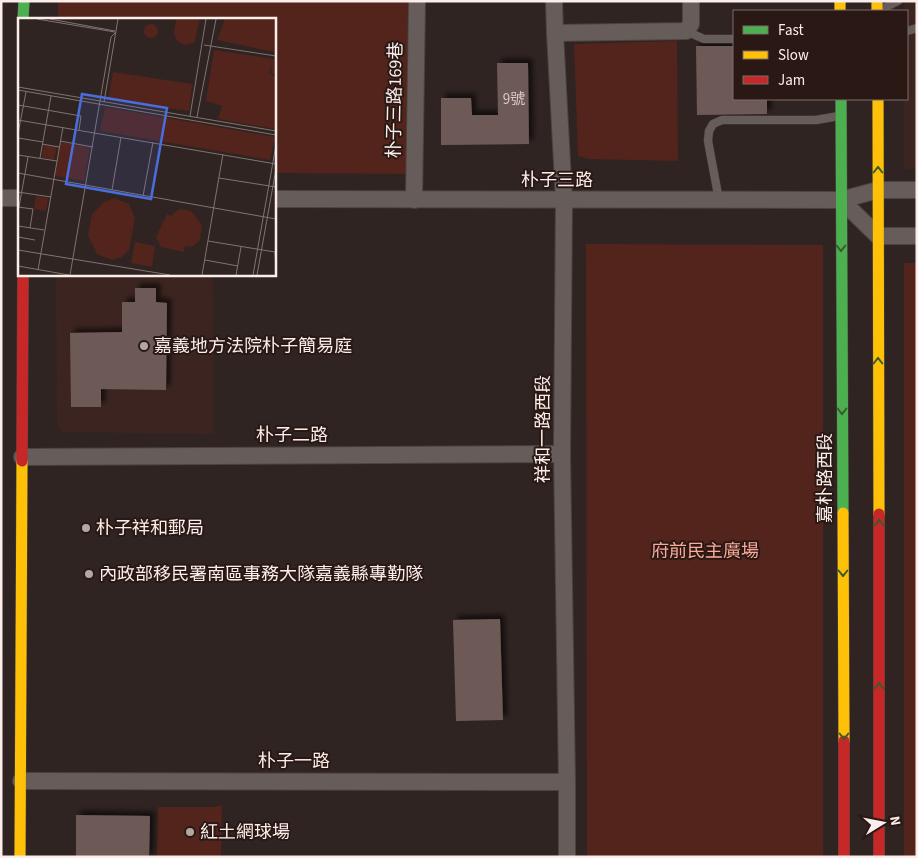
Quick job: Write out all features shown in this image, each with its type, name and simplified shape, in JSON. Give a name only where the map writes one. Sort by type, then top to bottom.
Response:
[{"type":"main road","points":[[24,1],[24,18]]},
{"type":"main road","name":"嘉朴路西段","points":[[841,100],[844,857]]},
{"type":"main road","points":[[878,100],[879,857]]},
{"type":"main road","points":[[20,857],[22,275]]},
{"type":"street","name":"朴子三路169巷","points":[[414,200],[417,1]]},
{"type":"street","name":"祥和一路西段","points":[[554,1],[564,200],[562,454],[567,857]]},
{"type":"street","points":[[555,33],[686,31],[691,24],[691,1]]},
{"type":"street","name":"朴子三路","points":[[275,199],[841,200],[878,190],[917,190]]},
{"type":"street","points":[[1,198],[18,198]]},
{"type":"street","points":[[841,200],[878,236],[917,236]]},
{"type":"street","name":"朴子二路","points":[[22,456],[562,454]]},
{"type":"street","name":"朴子一路","points":[[21,781],[567,782]]},
{"type":"lane","points":[[880,10],[898,1]]},
{"type":"lane","points":[[686,31],[704,39],[733,39]]},
{"type":"lane","points":[[719,200],[708,142],[709,132],[713,124],[722,120],[816,120],[841,115]]},
{"type":"shaded area","points":[[904,1],[917,1],[917,169],[904,169],[904,100],[908,100],[908,10],[904,10]]},
{"type":"shaded area","points":[[56,275],[213,275],[214,434],[62,432],[57,426]]},
{"type":"green space","points":[[58,1],[408,1],[406,174],[275,173],[275,18],[58,18]]},
{"type":"green space","points":[[677,41],[678,161],[589,159],[578,156],[574,44]]},
{"type":"green space","name":"府前民主廣場","points":[[586,244],[823,245],[823,857],[587,857]]},
{"type":"green space","points":[[904,263],[917,263],[917,857],[904,857]]},
{"type":"green space","name":"紅土網球場","points":[[222,805],[221,857],[157,857],[158,807],[215,807]]},
{"type":"building","points":[[696,46],[733,46],[733,100],[767,100],[767,114],[697,115]]},
{"type":"building","points":[[497,63],[528,63],[529,144],[441,145],[441,98],[471,98],[472,115],[498,115]]},
{"type":"building","points":[[135,288],[156,288],[156,302],[167,303],[166,390],[101,389],[101,407],[71,407],[70,333],[122,332],[122,302],[135,302]]},
{"type":"building","points":[[500,619],[503,720],[456,721],[453,620]]},
{"type":"building","points":[[76,815],[150,816],[149,857],[76,857]]},
{"type":"traffic: fast","points":[[23,18],[24,1]]},
{"type":"traffic: fast","points":[[841,100],[843,513]]},
{"type":"traffic: slow","points":[[840,1],[840,10]]},
{"type":"traffic: slow","points":[[877,1],[877,10]]},
{"type":"traffic: slow","points":[[878,100],[879,514]]},
{"type":"traffic: slow","points":[[20,857],[22,461]]},
{"type":"traffic: slow","points":[[843,513],[844,741]]},
{"type":"traffic: jam","points":[[22,461],[23,275]]},
{"type":"traffic: jam","points":[[879,514],[879,857]]},
{"type":"traffic: jam","points":[[844,741],[844,857]]},
{"type":"place","name":"嘉義地方法院朴子簡易庭","points":[[144,346]]},
{"type":"place","name":"朴子祥和郵局","points":[[86,528]]},
{"type":"place","name":"內政部移民署南區事務大隊嘉義縣專勤隊","points":[[89,574]]},
{"type":"place","name":"紅土網球場","points":[[190,832]]}]
